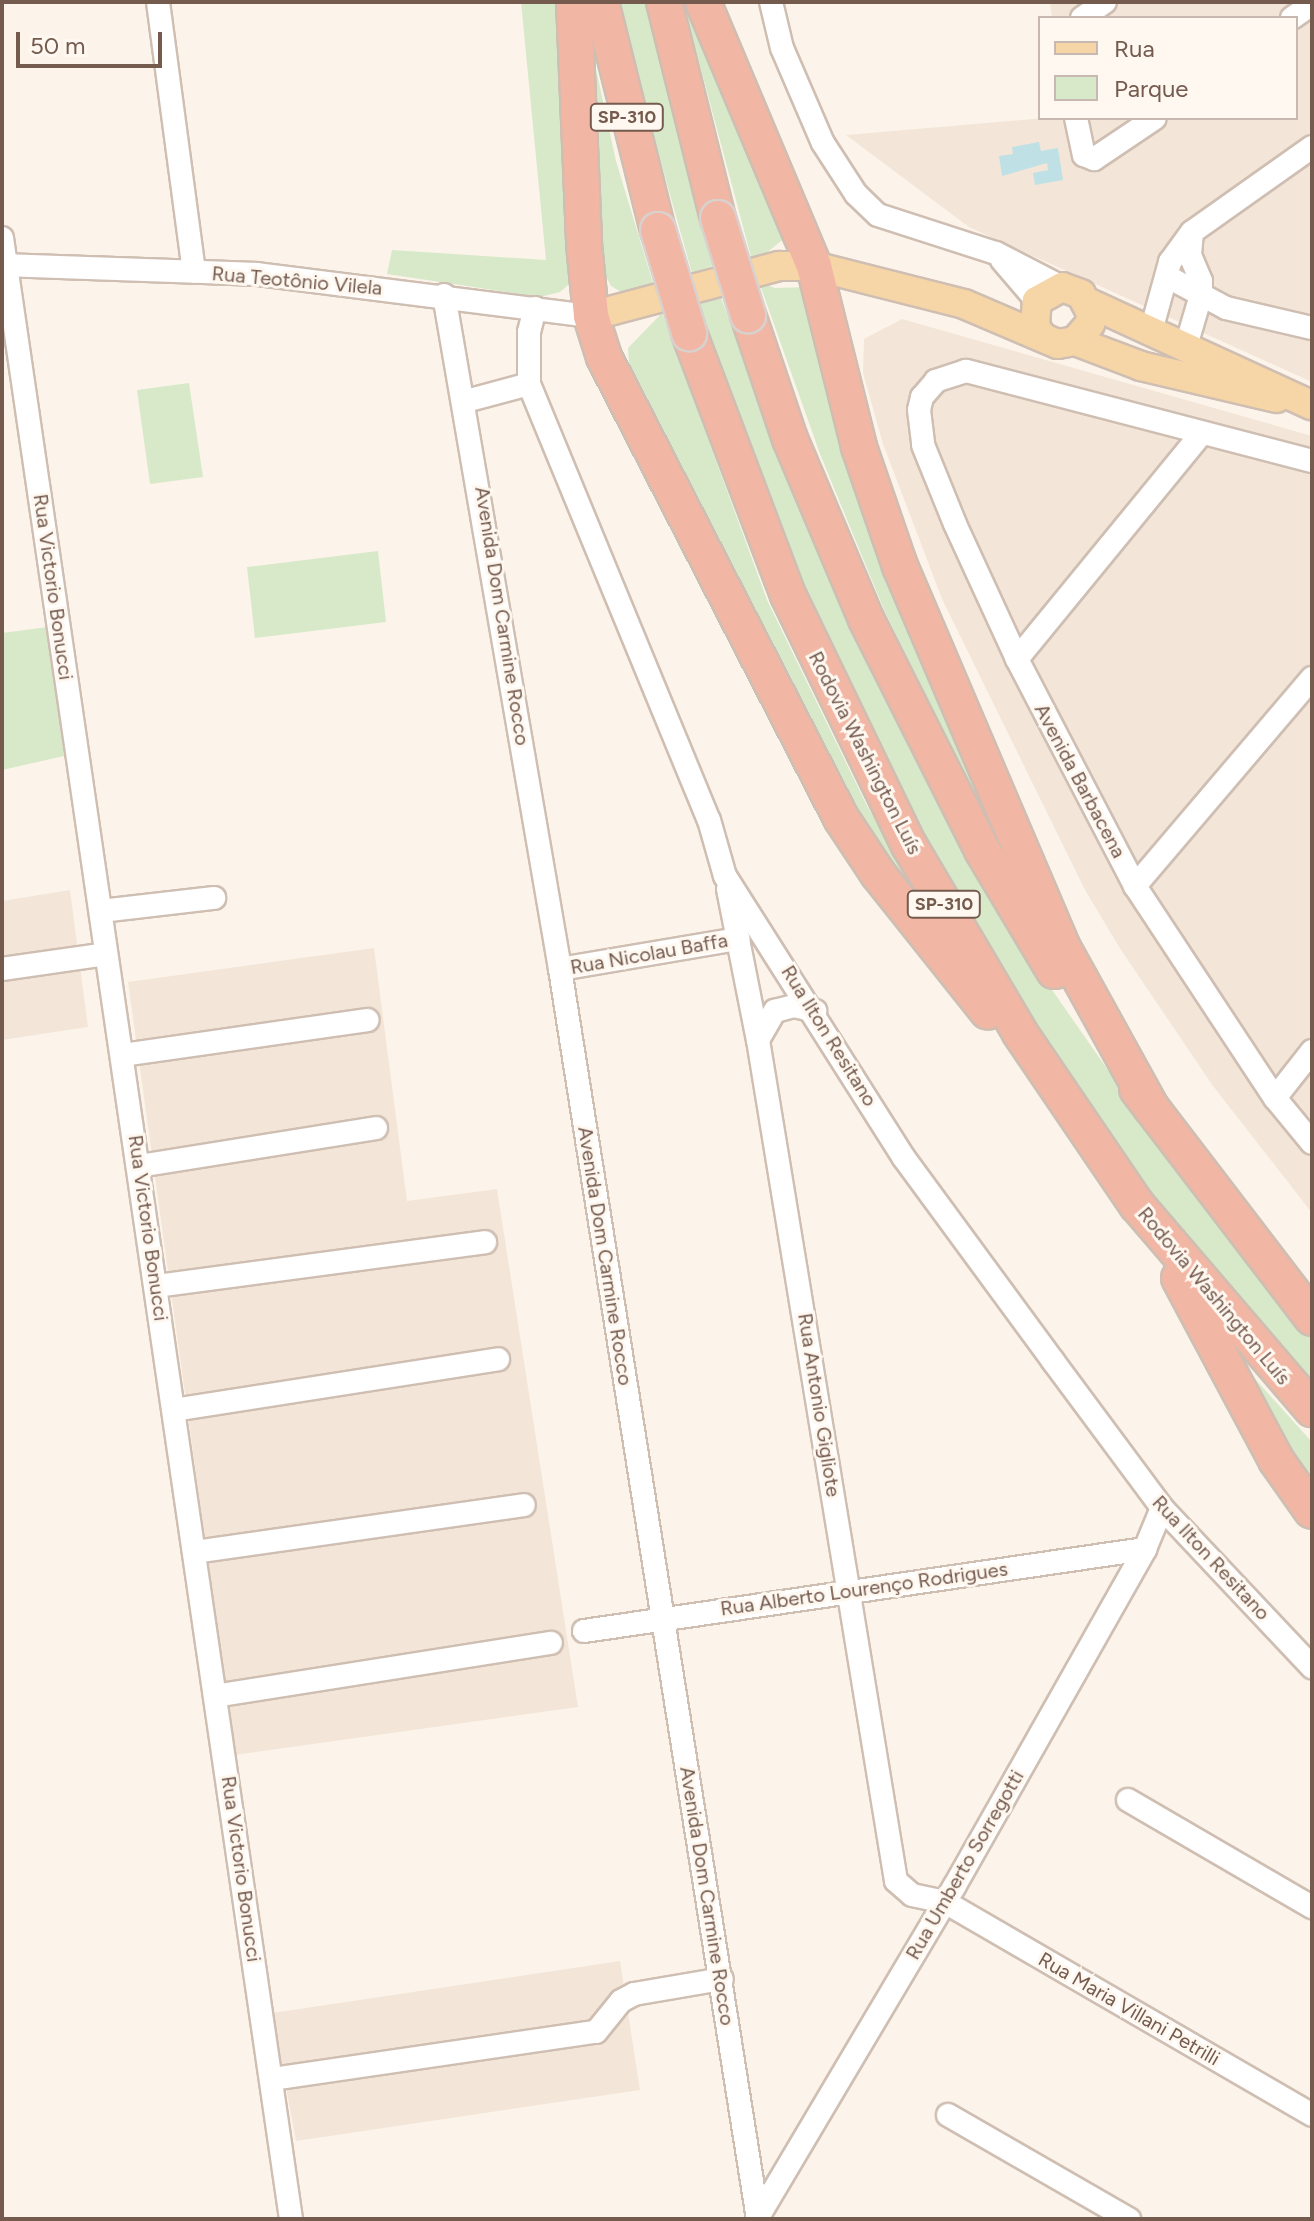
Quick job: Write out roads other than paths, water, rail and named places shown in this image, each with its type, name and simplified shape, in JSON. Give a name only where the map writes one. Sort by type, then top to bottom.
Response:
[{"type":"highway","points":[[574,2],[591,316],[604,357],[841,818],[878,874],[1068,1107]]},
{"type":"highway","name":"Rodovia Washington Luís","points":[[601,2],[658,230],[689,333],[782,581],[871,772],[1068,1107],[1137,1205],[1312,1409]]},
{"type":"highway","name":"SP-310","points":[[664,2],[718,218],[748,315],[825,526],[929,748],[1035,940],[1090,1028],[1312,1318]]},
{"type":"highway","points":[[703,2],[814,266],[859,447],[900,566],[1062,946],[1151,1107]]},
{"type":"highway","points":[[1137,1205],[1276,1460],[1312,1511]]},
{"type":"main road","points":[[591,316],[779,266],[814,266],[964,304],[1058,344],[1075,341],[1141,366],[1311,405]]},
{"type":"main road","points":[[964,304],[1037,301],[1062,287],[1087,302],[1311,405]]},
{"type":"main road","points":[[1037,301],[1035,326],[1042,337]]},
{"type":"main road","points":[[1075,341],[1090,324],[1087,302]]},
{"type":"main road","points":[[1141,366],[1174,365],[1186,346]]},
{"type":"street","points":[[158,2],[194,272]]},
{"type":"street","points":[[771,2],[782,48],[817,130],[856,194],[878,215],[905,227],[996,253],[1062,287]]},
{"type":"street","points":[[1085,16],[1105,2]]},
{"type":"street","points":[[1295,16],[1312,4]]},
{"type":"street","points":[[1076,120],[1084,155],[1094,159],[1152,120]]},
{"type":"street","points":[[1151,331],[1170,262],[1192,232],[1312,147]]},
{"type":"street","points":[[1186,346],[1201,295],[1190,255],[1192,232]]},
{"type":"street","name":"Rua Victorio Bonucci","points":[[2,238],[291,2219]]},
{"type":"street","points":[[996,253],[1037,301]]},
{"type":"street","name":"Rua Teotônio Vilela","points":[[4,265],[194,272],[444,295],[591,316]]},
{"type":"street","points":[[1168,277],[1226,308],[1312,328]]},
{"type":"street","name":"Avenida Dom Carmine Rocco","points":[[444,295],[466,401],[560,969],[758,2218]]},
{"type":"street","name":"Rua Ilton Resitano","points":[[535,308],[529,332],[529,384],[709,820],[725,876],[815,1011],[904,1158],[1162,1508],[1312,1667]]},
{"type":"street","name":"Avenida Barbacena","points":[[1202,433],[966,371],[928,388],[919,410],[923,445],[1017,659],[1135,886],[1275,1098],[1312,1143]]},
{"type":"street","points":[[466,401],[529,384]]},
{"type":"street","points":[[1017,659],[1202,433],[1312,461]]},
{"type":"street","points":[[1135,886],[1312,678]]},
{"type":"street","name":"Rua Antonio Gigliote","points":[[725,876],[758,1040],[896,1881],[912,1895],[945,1902]]},
{"type":"street","points":[[101,911],[214,898]]},
{"type":"street","name":"Rua Nicolau Baffa","points":[[560,969],[738,939]]},
{"type":"street","points":[[2,969],[106,954]]},
{"type":"street","points":[[758,1040],[775,1011],[794,1006],[815,1011]]},
{"type":"street","points":[[122,1055],[368,1020]]},
{"type":"street","points":[[1275,1098],[1312,1051]]},
{"type":"street","points":[[139,1166],[376,1128]]},
{"type":"street","points":[[157,1286],[485,1242]]},
{"type":"street","points":[[174,1410],[498,1359]]},
{"type":"street","points":[[194,1552],[524,1505]]},
{"type":"street","name":"Rua Umberto Sorregotti","points":[[758,2218],[945,1902],[1145,1549],[1162,1508]]},
{"type":"street","name":"Rua Alberto Lourenço Rodrigues","points":[[584,1631],[850,1589],[1145,1549]]},
{"type":"street","points":[[215,1696],[551,1643]]},
{"type":"street","points":[[1128,1800],[1312,1907]]},
{"type":"street","name":"Rua Maria Villani Petrilli","points":[[945,1902],[1312,2115]]},
{"type":"street","points":[[272,2079],[596,2032],[621,2001],[634,1994],[722,1979]]},
{"type":"street","points":[[948,2115],[1129,2219]]},
{"type":"water","points":[[1039,142],[1041,151],[1058,148],[1063,180],[1035,185],[1033,173],[1048,170],[1047,163],[1002,176],[999,156],[1013,154],[1012,147]]}]
